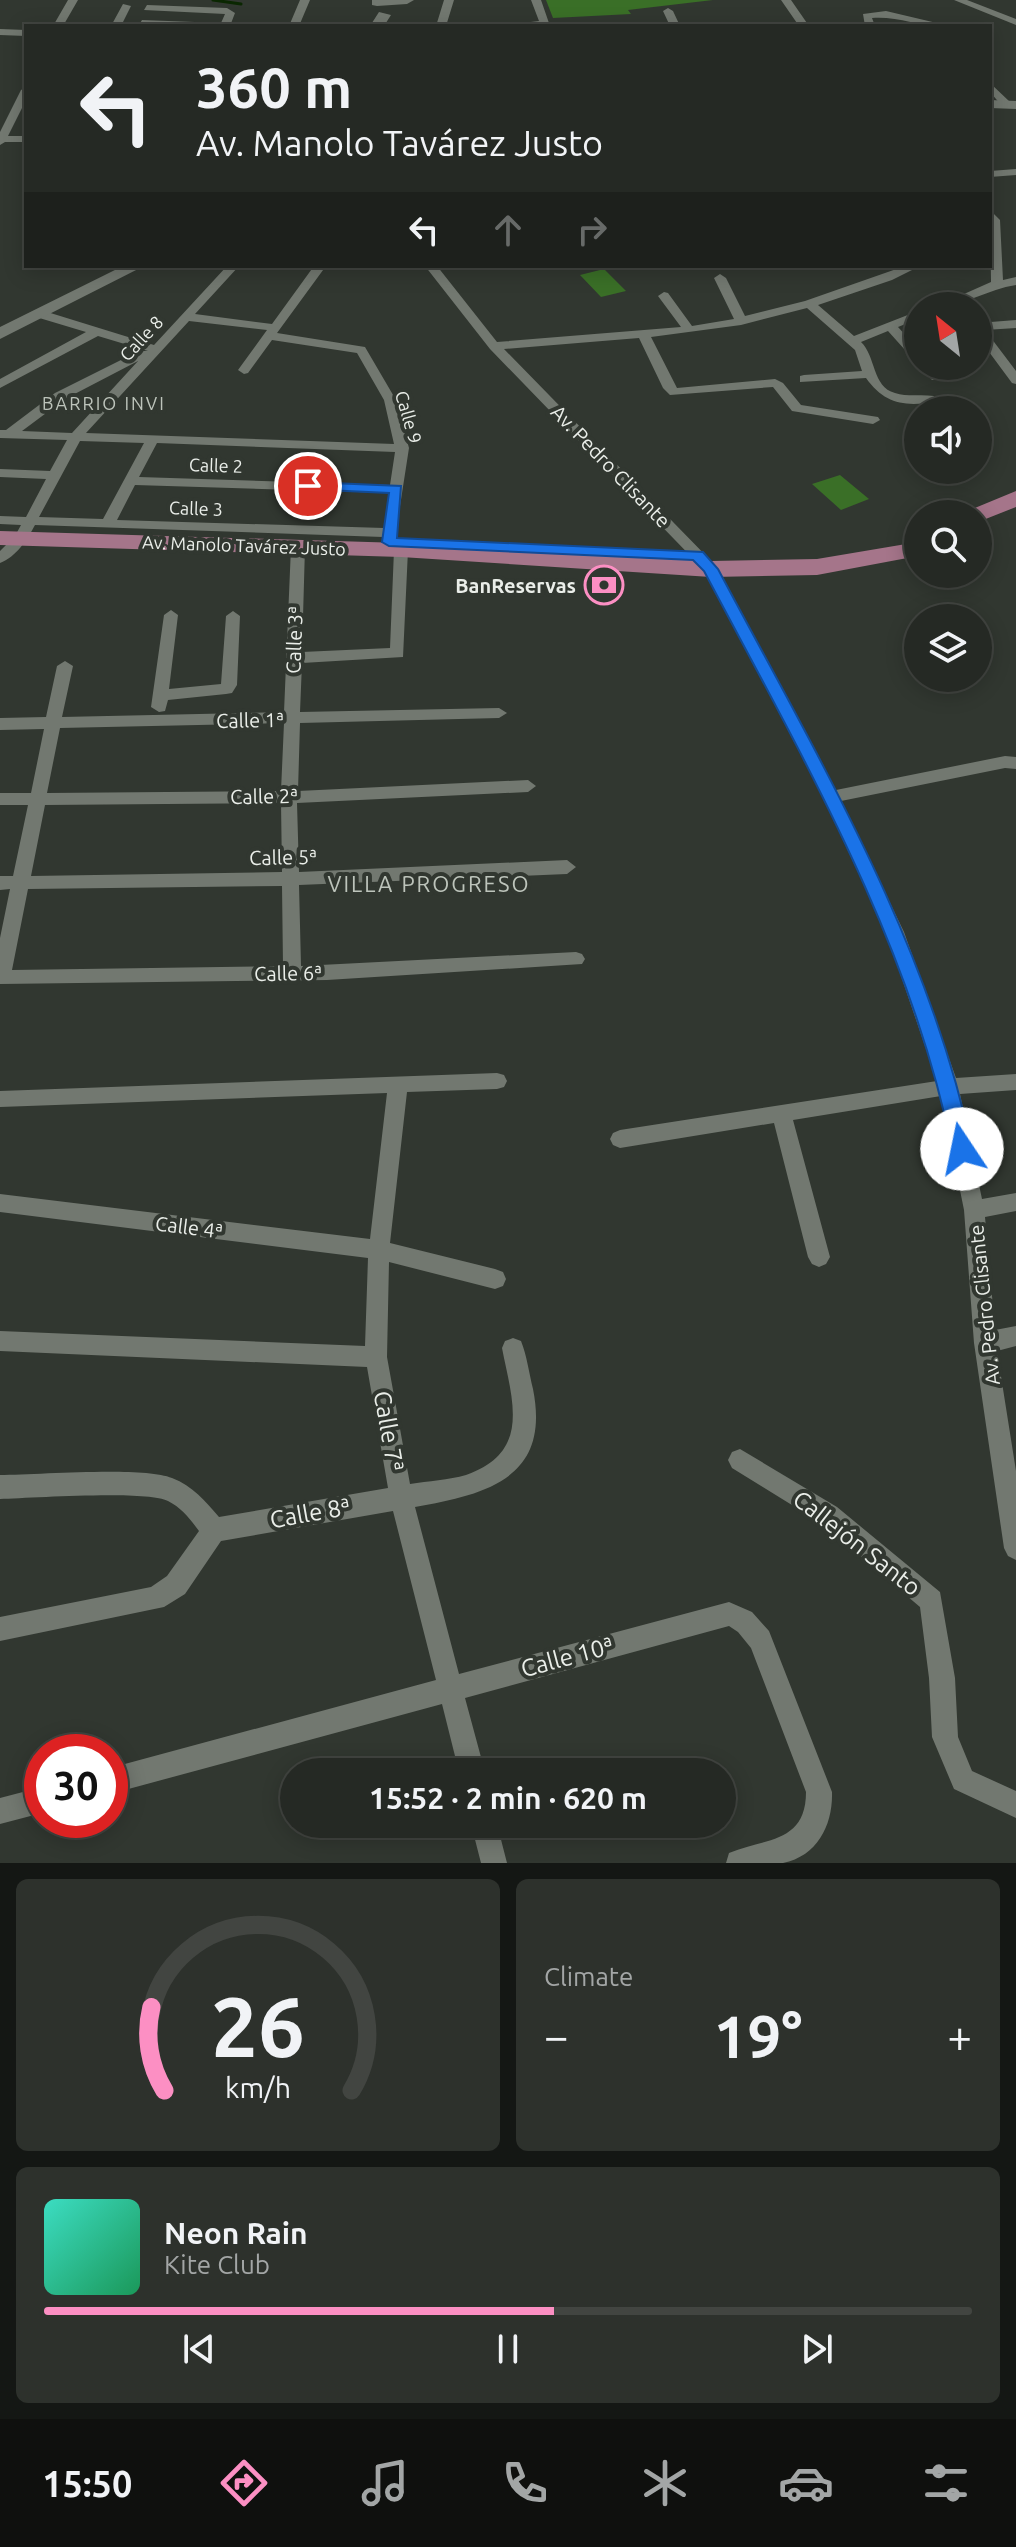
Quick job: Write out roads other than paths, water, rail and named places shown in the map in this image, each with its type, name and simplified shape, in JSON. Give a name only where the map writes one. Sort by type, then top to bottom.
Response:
[{"type":"main road","points":[[992,509],[1016,498]]},
{"type":"main road","points":[[992,523],[1016,514]]},
{"type":"main road","name":"Av. Manolo Tavárez Justo","points":[[15,532],[298,547],[393,542]]},
{"type":"main road","name":"Av. Manolo Tavárez Justo","points":[[15,532],[393,542],[817,567],[904,551]]},
{"type":"main road","name":"Av. Manolo Tavárez Justo","points":[[704,562],[828,552],[904,538]]},
{"type":"street","points":[[59,24],[73,0]]},
{"type":"street","points":[[295,24],[305,0]]},
{"type":"street","points":[[378,11],[408,0]]},
{"type":"street","points":[[378,11],[402,17],[408,0]]},
{"type":"street","points":[[442,24],[449,0]]},
{"type":"street","points":[[536,0],[544,24]]},
{"type":"street","points":[[786,0],[803,24]]},
{"type":"street","points":[[959,0],[1016,22]]},
{"type":"street","points":[[117,24],[126,6]]},
{"type":"street","points":[[147,8],[229,12],[226,24]]},
{"type":"street","points":[[668,11],[674,24]]},
{"type":"street","points":[[869,24],[866,16],[886,14],[929,24]]},
{"type":"street","points":[[142,23],[170,24]]},
{"type":"street","points":[[0,32],[24,33]]},
{"type":"street","points":[[24,94],[1,140],[24,139]]},
{"type":"street","points":[[992,174],[1016,172]]},
{"type":"street","points":[[992,216],[997,284]]},
{"type":"street","points":[[0,334],[132,268]]},
{"type":"street","name":"Calle 8","points":[[0,559],[55,475],[76,436],[231,268]]},
{"type":"street","points":[[244,370],[319,268]]},
{"type":"street","name":"Av. Pedro Clisante","points":[[433,268],[494,346],[704,562],[831,797],[895,932],[949,1087],[974,1210],[985,1343],[1010,1473],[1016,1548]]},
{"type":"street","points":[[494,346],[689,330],[741,321],[809,304],[910,268]]},
{"type":"street","points":[[720,278],[741,321]]},
{"type":"street","points":[[981,292],[997,284],[1016,281]]},
{"type":"street","points":[[664,296],[689,330]]},
{"type":"street","points":[[809,304],[861,349],[869,374],[883,393],[904,398]]},
{"type":"street","points":[[40,314],[155,349]]},
{"type":"street","points":[[186,317],[274,332]]},
{"type":"street","points":[[853,341],[904,320]]},
{"type":"street","points":[[992,327],[1016,324]]},
{"type":"street","points":[[890,326],[904,342]]},
{"type":"street","points":[[0,384],[97,331]]},
{"type":"street","name":"Calle 9","points":[[274,332],[361,350],[390,400],[402,448],[393,542]]},
{"type":"street","points":[[643,333],[669,388],[675,392],[775,383],[780,385],[789,403],[797,408],[873,420]]},
{"type":"street","points":[[992,343],[1010,363],[1016,380]]},
{"type":"street","points":[[4,434],[60,396],[155,349]]},
{"type":"street","points":[[804,379],[869,374]]},
{"type":"street","points":[[4,434],[402,448]]},
{"type":"street","points":[[109,522],[153,438]]},
{"type":"street","points":[[0,473],[55,475]]},
{"type":"street","name":"Calle 2","points":[[131,481],[396,489]]},
{"type":"street","name":"Calle 3","points":[[0,520],[15,532],[109,522],[393,542]]},
{"type":"street","points":[[293,658],[398,653],[393,542]]},
{"type":"street","name":"Calle 3ª","points":[[292,974],[289,797],[298,547]]},
{"type":"street","points":[[157,722],[171,615]]},
{"type":"street","points":[[161,695],[226,689],[229,685],[233,616]]},
{"type":"street","points":[[0,977],[23,882],[65,666]]},
{"type":"street","name":"Calle 1ª","points":[[0,724],[291,720],[499,713]]},
{"type":"street","points":[[831,797],[1005,762],[1016,763]]},
{"type":"street","name":"Calle 2ª","points":[[0,799],[289,797],[528,786]]},
{"type":"street","name":"Calle 5ª","points":[[0,883],[289,879],[567,867]]},
{"type":"street","name":"Calle 6ª","points":[[0,977],[292,974],[576,959]]},
{"type":"street","points":[[0,1099],[497,1081]]},
{"type":"street","points":[[620,1139],[949,1087],[1016,1082]]},
{"type":"street","name":"Calle 7ª","points":[[398,1083],[379,1250],[376,1357],[401,1497],[469,1758]]},
{"type":"street","points":[[782,1114],[819,1257]]},
{"type":"street","points":[[974,1210],[1016,1202]]},
{"type":"street","name":"Calle 4ª","points":[[0,1203],[379,1250],[495,1279]]},
{"type":"street","points":[[985,1343],[1016,1336]]},
{"type":"street","points":[[0,1341],[376,1357]]},
{"type":"street","name":"Calle 8ª","points":[[214,1530],[468,1486],[492,1476],[514,1460],[523,1442],[526,1418],[513,1348]]},
{"type":"street","name":"Callejón Santo","points":[[740,1460],[829,1515],[931,1601],[942,1678],[945,1737],[963,1780],[1016,1805]]},
{"type":"street","points":[[0,1487],[136,1485],[168,1488],[192,1503],[214,1530],[176,1585],[155,1598],[0,1629]]},
{"type":"street","name":"Calle 10ª","points":[[128,1776],[729,1614],[751,1626],[760,1640],[819,1792],[821,1809],[815,1827],[803,1841],[753,1861]]},
{"type":"street","points":[[0,1811],[24,1805]]},
{"type":"street","points":[[488,1838],[494,1863]]},
{"type":"waterway","points":[[213,0],[241,4]]},
{"type":"place","name":"BanReservas","points":[[604,585]]},
{"type":"district","name":"BARRIO INVI","points":[[104,403]]},
{"type":"district","name":"VILLA PROGRESO","points":[[429,883]]}]
